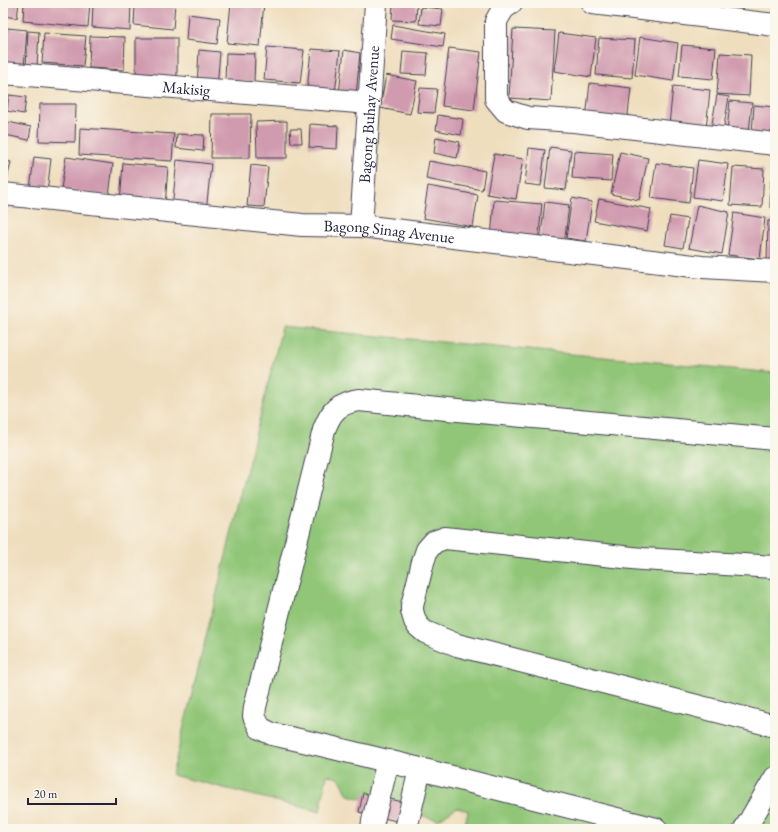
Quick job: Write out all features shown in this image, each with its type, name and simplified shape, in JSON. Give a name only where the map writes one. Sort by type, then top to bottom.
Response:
[{"type":"street","name":"Bagong Buhay Avenue","points":[[361,226],[376,3]]},
{"type":"street","points":[[511,3],[503,9],[496,21],[496,99],[506,111],[528,118],[775,144]]},
{"type":"street","points":[[592,3],[775,25]]},
{"type":"street","name":"Makisig","points":[[3,73],[370,103]]},
{"type":"street","name":"Bagong Sinag Avenue","points":[[3,194],[302,225],[361,226],[702,267],[775,271]]},
{"type":"street","points":[[656,829],[420,769],[272,734],[260,728],[254,716],[259,689],[324,430],[331,414],[337,408],[349,402],[359,400],[775,439]]},
{"type":"street","points":[[775,567],[642,559],[444,538],[434,542],[427,550],[412,611],[415,621],[421,630],[457,645],[775,726]]},
{"type":"street","points":[[372,829],[388,762]]},
{"type":"street","points":[[406,829],[420,769]]},
{"type":"street","points":[[745,829],[775,778]]},
{"type":"green space","points":[[282,327],[775,373],[775,829],[464,829],[468,811],[457,807],[438,820],[348,795],[340,779],[327,775],[320,812],[172,775]]},
{"type":"building","points":[[3,3],[19,3],[17,18],[3,16]]},
{"type":"building","points":[[24,3],[90,3],[88,27],[23,21]]},
{"type":"building","points":[[93,3],[131,3],[130,30],[92,27]]},
{"type":"building","points":[[135,3],[175,3],[173,29],[134,25]]},
{"type":"building","points":[[231,3],[264,3],[260,46],[227,43]]},
{"type":"building","points":[[393,3],[417,3],[416,21],[392,20]]},
{"type":"building","points":[[421,7],[443,9],[441,26],[419,24]]},
{"type":"building","points":[[188,14],[220,18],[217,44],[186,40]]},
{"type":"building","points":[[393,25],[445,34],[443,47],[391,39]]},
{"type":"building","points":[[7,28],[27,30],[24,67],[4,65]]},
{"type":"building","points":[[513,29],[555,31],[551,101],[509,98]]},
{"type":"building","points":[[28,31],[39,32],[37,68],[26,68]]},
{"type":"building","points":[[44,33],[86,36],[83,66],[42,63]]},
{"type":"building","points":[[559,33],[596,38],[591,77],[554,71]]},
{"type":"building","points":[[90,36],[125,37],[124,70],[89,68]]},
{"type":"building","points":[[640,37],[678,43],[673,81],[635,75]]},
{"type":"building","points":[[136,38],[177,38],[177,78],[136,78]]},
{"type":"building","points":[[599,38],[635,40],[632,78],[596,75]]},
{"type":"building","points":[[682,45],[716,48],[713,79],[679,76]]},
{"type":"building","points":[[267,47],[304,50],[300,83],[264,80]]},
{"type":"building","points":[[449,48],[481,52],[474,110],[442,106]]},
{"type":"building","points":[[311,49],[340,51],[335,94],[307,91]]},
{"type":"building","points":[[199,50],[220,52],[217,88],[197,87]]},
{"type":"building","points":[[344,50],[360,53],[356,96],[339,94]]},
{"type":"building","points":[[403,51],[428,53],[426,75],[401,74]]},
{"type":"building","points":[[226,53],[255,54],[254,82],[225,81]]},
{"type":"building","points":[[720,53],[751,55],[749,96],[717,94]]},
{"type":"building","points":[[386,75],[417,81],[410,114],[380,108]]},
{"type":"building","points":[[590,83],[631,88],[627,123],[586,118]]},
{"type":"building","points":[[673,86],[710,90],[706,129],[669,125]]},
{"type":"building","points":[[420,88],[437,89],[434,113],[417,112]]},
{"type":"building","points":[[9,95],[26,97],[24,114],[7,111]]},
{"type":"building","points":[[717,95],[729,97],[723,131],[711,129]]},
{"type":"building","points":[[730,101],[752,103],[749,133],[727,131]]},
{"type":"building","points":[[40,104],[76,104],[75,142],[39,141]]},
{"type":"building","points":[[754,105],[775,107],[775,135],[752,133]]},
{"type":"building","points":[[212,114],[251,114],[250,158],[211,158]]},
{"type":"building","points":[[438,115],[463,119],[461,135],[436,130]]},
{"type":"building","points":[[287,121],[287,158],[257,158],[256,122]]},
{"type":"building","points":[[8,122],[31,127],[29,140],[5,135]]},
{"type":"building","points":[[310,124],[338,126],[337,149],[309,147]]},
{"type":"building","points":[[80,128],[174,134],[172,161],[79,155]]},
{"type":"building","points":[[290,129],[301,129],[302,143],[291,143]]},
{"type":"building","points":[[177,134],[204,135],[203,151],[176,148]]},
{"type":"building","points":[[436,137],[460,142],[457,158],[434,153]]},
{"type":"building","points":[[550,147],[571,150],[566,190],[545,188]]},
{"type":"building","points":[[529,148],[545,150],[541,186],[525,184]]},
{"type":"building","points":[[574,151],[613,154],[611,181],[572,178]]},
{"type":"building","points":[[620,152],[648,158],[639,200],[611,194]]},
{"type":"building","points":[[494,154],[523,159],[516,199],[487,194]]},
{"type":"building","points":[[34,157],[51,159],[47,192],[30,189]]},
{"type":"building","points":[[66,157],[113,164],[109,196],[61,189]]},
{"type":"building","points":[[3,160],[11,162],[6,184],[3,184]]},
{"type":"building","points":[[177,160],[211,164],[206,212],[172,208]]},
{"type":"building","points":[[698,160],[728,164],[723,201],[693,197]]},
{"type":"building","points":[[429,161],[485,171],[482,190],[426,179]]},
{"type":"building","points":[[123,163],[168,167],[165,206],[120,202]]},
{"type":"building","points":[[656,163],[693,168],[689,203],[651,198]]},
{"type":"building","points":[[251,165],[268,167],[264,207],[247,206]]},
{"type":"building","points":[[733,167],[764,169],[762,207],[730,205]]},
{"type":"building","points":[[771,180],[775,180],[775,207],[770,207]]},
{"type":"building","points":[[428,186],[478,195],[473,227],[423,218]]},
{"type":"building","points":[[572,198],[592,202],[586,241],[566,238]]},
{"type":"building","points":[[599,199],[651,209],[647,231],[594,221]]},
{"type":"building","points":[[494,200],[542,204],[538,243],[491,239]]},
{"type":"building","points":[[545,202],[569,205],[564,245],[540,242]]},
{"type":"building","points":[[697,205],[729,212],[722,254],[689,248]]},
{"type":"building","points":[[734,213],[765,218],[760,259],[728,255]]},
{"type":"building","points":[[670,216],[688,219],[683,248],[665,245]]},
{"type":"building","points":[[768,221],[775,221],[775,261],[767,261]]},
{"type":"building","points":[[363,793],[421,806],[417,826],[359,812]]}]
